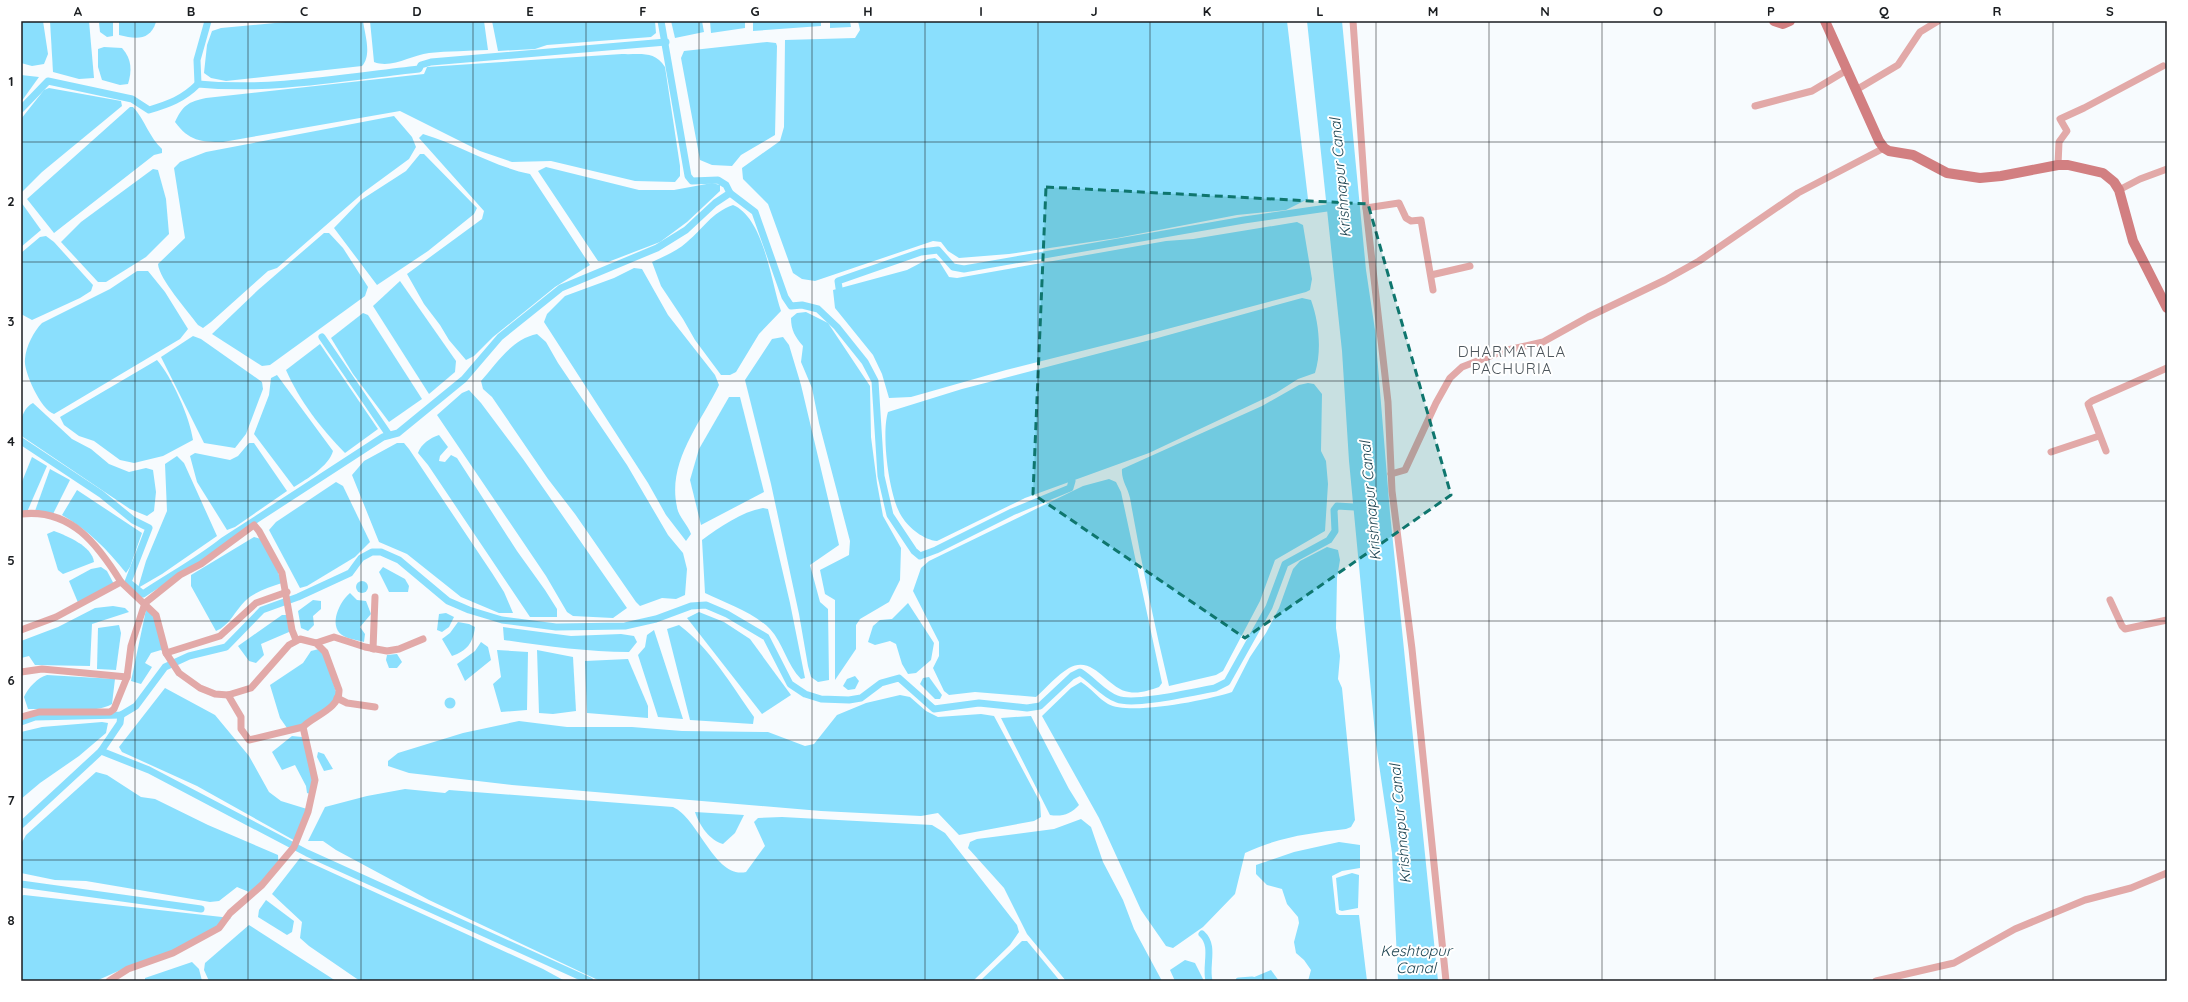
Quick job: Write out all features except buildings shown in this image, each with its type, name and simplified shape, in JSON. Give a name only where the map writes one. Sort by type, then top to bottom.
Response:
[{"type":"street","points":[[1353,21],[1366,208],[1387,394],[1391,474],[1412,649],[1446,981]]},
{"type":"street","points":[[1774,21],[1783,24],[1790,21]]},
{"type":"street","points":[[1825,21],[1884,148],[1889,151],[1913,155],[1947,173],[1980,178],[2001,176],[2058,165],[2068,165],[2102,173],[2114,182],[2119,190],[2133,241],[2167,307]]},
{"type":"street","points":[[1856,90],[1898,64],[1920,32],[1938,21]]},
{"type":"street","points":[[2058,165],[2059,142],[2066,131],[2060,119],[2163,66]]},
{"type":"street","points":[[1755,106],[1812,92],[1847,70]]},
{"type":"street","points":[[1391,474],[1405,470],[1436,403],[1450,378],[1462,367],[1503,351],[1543,342],[1588,317],[1665,280],[1699,261],[1798,193],[1884,148]]},
{"type":"street","points":[[2119,190],[2140,179],[2167,169]]},
{"type":"street","points":[[1366,208],[1399,202],[1406,218],[1411,221],[1421,220],[1433,290]]},
{"type":"street","points":[[1431,275],[1470,266]]},
{"type":"street","points":[[2106,451],[2088,404],[2167,368]]},
{"type":"street","points":[[2051,452],[2099,436]]},
{"type":"street","points":[[21,514],[30,514],[58,519],[77,528],[103,553],[121,582],[145,603],[158,620],[167,655],[173,665],[179,673],[200,688],[215,694],[228,695],[251,688],[296,640]]},
{"type":"street","points":[[21,717],[39,712],[110,712],[116,705],[127,677],[131,646],[138,620],[145,603],[180,575],[202,564],[254,525],[257,527],[282,573],[287,594],[292,630],[296,640]]},
{"type":"street","points":[[21,630],[56,617],[121,582]]},
{"type":"street","points":[[167,655],[220,636],[256,603],[287,594]]},
{"type":"street","points":[[373,649],[375,597]]},
{"type":"street","points":[[2110,600],[2122,626],[2125,629],[2167,620]]},
{"type":"street","points":[[296,640],[316,643],[334,637],[373,649],[387,651],[399,649],[423,639]]},
{"type":"street","points":[[228,695],[241,717],[241,729],[249,740],[303,727],[321,715],[337,698],[338,690],[325,652],[316,643]]},
{"type":"street","points":[[21,672],[42,669],[127,677]]},
{"type":"street","points":[[337,698],[347,703],[375,707]]},
{"type":"street","points":[[109,981],[128,969],[173,953],[219,928],[230,913],[262,885],[295,845],[308,812],[315,780],[303,727]]},
{"type":"street","points":[[1876,981],[1954,963],[2015,929],[2086,900],[2131,888],[2167,872]]},
{"type":"highlighted area","points":[[1046,187],[1368,204],[1451,495],[1245,638],[1033,494]]},
{"type":"water","points":[[21,21],[43,21],[48,54],[44,64],[32,66],[21,63]]},
{"type":"water","points":[[50,21],[89,21],[94,78],[79,79],[53,72]]},
{"type":"water","points":[[101,21],[113,21],[113,36],[107,37],[100,32],[99,23]]},
{"type":"water","points":[[119,21],[156,22],[150,33],[146,36],[137,38],[119,35]]},
{"type":"water","points":[[296,21],[363,21],[367,45],[367,56],[362,66],[226,81],[211,78],[204,73],[207,45],[212,31],[221,28]]},
{"type":"water","points":[[370,21],[484,21],[488,50],[429,53],[395,63],[381,64],[374,62]]},
{"type":"water","points":[[492,21],[655,21],[656,33],[651,37],[547,45],[535,49],[498,51]]},
{"type":"water","points":[[671,21],[702,21],[704,32],[675,38]]},
{"type":"water","points":[[710,21],[745,21],[745,28],[711,33]]},
{"type":"water","points":[[753,21],[821,21],[821,26],[753,31]]},
{"type":"water","points":[[830,21],[850,21],[851,27],[830,28]]},
{"type":"water","points":[[858,21],[1287,21],[1308,199],[1286,210],[1237,215],[1117,238],[1009,254],[959,258],[948,251],[941,242],[933,241],[815,281],[802,279],[793,273],[768,204],[743,179],[742,168],[780,141],[784,127],[785,40],[855,38],[860,30]]},
{"type":"water","name":"Keshtopur Canal","points":[[1307,21],[1342,21],[1366,270],[1375,330],[1390,513],[1438,981],[1398,981],[1392,853],[1376,744],[1349,461],[1342,351]]},
{"type":"water","points":[[767,42],[776,43],[777,46],[775,135],[741,155],[732,166],[712,165],[700,160],[681,58],[684,51]]},
{"type":"water","points":[[104,47],[122,48],[128,56],[130,74],[128,84],[120,85],[102,80],[98,67],[98,49]]},
{"type":"water","points":[[622,54],[646,54],[656,58],[665,67],[680,166],[680,176],[675,182],[635,181],[551,161],[512,162],[480,151],[400,111],[223,142],[208,142],[191,137],[175,122],[187,105],[206,98],[424,74],[427,67]]},
{"type":"water","points":[[21,75],[39,77],[21,102]]},
{"type":"water","points":[[49,88],[121,101],[122,106],[42,172],[22,192],[21,119],[44,90]]},
{"type":"water","points":[[130,107],[133,107],[141,117],[154,139],[162,149],[162,153],[154,155],[54,233],[27,199]]},
{"type":"water","points":[[394,116],[412,137],[416,147],[409,159],[364,192],[277,268],[268,271],[211,322],[203,328],[198,325],[168,286],[163,278],[158,264],[185,238],[174,168],[180,162],[206,152]]},
{"type":"water","points":[[423,134],[502,166],[530,174],[590,265],[555,287],[493,337],[474,356],[466,360],[449,340],[424,304],[407,274],[482,219],[484,211],[419,138]]},
{"type":"water","points":[[420,154],[424,154],[477,208],[474,214],[428,251],[377,285],[334,228],[361,200],[406,171]]},
{"type":"water","points":[[546,167],[639,190],[674,190],[712,183],[720,185],[720,191],[687,222],[660,242],[608,262],[598,261],[538,171]]},
{"type":"water","points":[[153,169],[158,170],[166,199],[169,234],[146,257],[106,282],[98,282],[61,242],[81,222]]},
{"type":"water","points":[[21,202],[41,230],[21,247]]},
{"type":"water","points":[[733,205],[744,212],[752,223],[759,237],[765,252],[781,311],[759,334],[736,372],[730,375],[721,375],[695,340],[661,286],[652,262],[679,248],[719,212]]},
{"type":"water","points":[[1297,222],[1303,225],[1312,279],[1310,290],[1306,292],[1006,370],[911,397],[889,398],[882,374],[873,355],[835,308],[833,290],[907,270],[928,259],[935,258],[939,261],[949,277],[957,278],[1166,241],[1193,239]]},
{"type":"water","points":[[324,233],[329,233],[343,248],[368,287],[365,296],[270,365],[262,366],[212,334],[258,290]]},
{"type":"water","points":[[46,236],[54,242],[93,285],[91,291],[80,298],[32,320],[21,314],[21,253],[40,237]]},
{"type":"water","points":[[634,268],[642,269],[668,315],[715,375],[719,385],[687,444],[677,474],[675,490],[677,507],[691,534],[686,541],[666,515],[648,483],[544,322],[547,314],[565,296],[614,278]]},
{"type":"water","points":[[137,271],[148,271],[165,292],[188,329],[180,339],[54,414],[49,411],[34,390],[25,365],[27,349],[33,334],[42,323],[110,289]]},
{"type":"water","points":[[400,281],[456,361],[455,372],[429,394],[373,306]]},
{"type":"water","points":[[1302,298],[1311,300],[1318,327],[1319,346],[1315,373],[1298,379],[1276,393],[1149,453],[1025,498],[937,541],[917,533],[902,517],[897,508],[890,481],[886,450],[885,435],[888,412],[962,389],[1154,339]]},
{"type":"water","points":[[806,312],[828,323],[870,386],[871,437],[883,516],[901,548],[900,580],[889,602],[860,619],[856,625],[856,649],[835,680],[835,600],[825,594],[820,570],[849,555],[850,541],[819,423],[812,388],[801,362],[803,346],[796,336],[792,326],[791,318],[797,313]]},
{"type":"water","points":[[363,313],[368,315],[422,399],[389,422],[353,374],[331,338]]},
{"type":"water","points":[[537,334],[546,342],[558,363],[627,465],[668,535],[683,553],[687,569],[685,595],[676,599],[662,598],[640,606],[636,602],[575,514],[548,479],[492,397],[483,389],[481,381],[499,360],[520,341]]},
{"type":"water","points":[[193,336],[201,339],[262,382],[263,389],[246,434],[235,448],[204,443],[161,357]]},
{"type":"water","points":[[783,337],[789,345],[801,385],[839,545],[810,565],[820,602],[828,609],[829,680],[818,682],[811,677],[808,666],[799,614],[771,484],[745,380],[772,339]]},
{"type":"water","points":[[320,344],[378,429],[345,453],[328,435],[304,403],[286,370]]},
{"type":"water","points":[[157,360],[163,367],[180,398],[193,440],[163,456],[134,463],[120,460],[94,441],[79,436],[64,425],[60,417]]},
{"type":"water","points":[[277,375],[333,451],[331,457],[322,467],[294,487],[254,434],[269,395],[271,378]]},
{"type":"water","points":[[1308,383],[1314,384],[1322,394],[1321,451],[1326,461],[1328,484],[1325,531],[1275,560],[1260,601],[1223,671],[1216,675],[1169,686],[1148,592],[1130,498],[1122,469],[1262,406],[1299,385]]},
{"type":"water","points":[[469,390],[481,403],[523,459],[627,608],[613,618],[573,616],[567,612],[546,576],[437,415],[462,393]]},
{"type":"water","points":[[729,397],[740,397],[764,492],[701,525],[690,480],[699,449]]},
{"type":"water","points":[[33,403],[72,439],[91,449],[109,464],[129,472],[146,468],[153,470],[156,492],[154,511],[147,516],[130,509],[23,437],[20,423],[26,409]]},
{"type":"water","points":[[439,435],[448,447],[440,456],[439,461],[445,462],[451,455],[457,458],[517,551],[557,609],[557,617],[530,617],[428,465],[418,453],[426,442]]},
{"type":"water","points":[[249,443],[254,443],[287,491],[235,527],[227,530],[197,482],[190,456],[195,453],[230,460],[238,456]]},
{"type":"water","points":[[397,443],[404,443],[409,449],[492,573],[504,592],[513,613],[499,613],[461,597],[407,554],[379,542],[352,475],[364,461]]},
{"type":"water","points":[[177,456],[184,463],[217,536],[162,574],[138,588],[146,561],[167,511],[165,464]]},
{"type":"water","points":[[32,457],[47,466],[27,512],[21,512],[21,484]]},
{"type":"water","points":[[50,469],[70,480],[53,514],[35,511]]},
{"type":"water","points":[[1109,479],[1116,482],[1121,492],[1162,683],[1159,687],[1148,690],[1129,692],[1121,690],[1086,665],[1078,665],[1069,668],[1060,674],[1036,697],[975,692],[949,695],[944,691],[933,668],[939,656],[939,642],[913,591],[921,568],[929,561],[1083,486]]},
{"type":"water","points":[[336,482],[343,486],[370,542],[355,557],[307,586],[300,588],[269,530],[276,522]]},
{"type":"water","points":[[77,490],[142,533],[130,567],[126,573],[97,541],[62,515]]},
{"type":"water","points":[[763,508],[768,509],[790,603],[805,678],[801,679],[792,667],[770,629],[739,608],[705,593],[702,540],[739,516]]},
{"type":"water","points":[[54,531],[84,546],[89,551],[94,562],[63,574],[58,570],[47,534]]},
{"type":"water","points":[[254,537],[261,539],[276,567],[282,583],[253,595],[241,605],[225,626],[216,631],[191,586],[191,575]]},
{"type":"water","points":[[1327,547],[1338,550],[1340,560],[1337,578],[1336,628],[1340,656],[1338,679],[1342,688],[1355,820],[1351,827],[1346,829],[1282,839],[1245,853],[1235,894],[1203,927],[1173,948],[1166,946],[1141,910],[1099,818],[1042,716],[1071,688],[1081,682],[1108,704],[1118,707],[1133,708],[1169,706],[1232,692],[1250,657],[1266,633],[1279,608],[1293,569],[1300,561]]},
{"type":"water","points":[[101,567],[107,571],[116,588],[79,605],[69,581],[91,569]]},
{"type":"water","points":[[383,567],[405,579],[409,586],[408,592],[389,592],[379,572]]},
{"type":"water","points":[[364,581],[367,582],[367,592],[360,593],[357,592],[356,585],[357,582]]},
{"type":"water","points":[[350,593],[357,600],[366,601],[371,614],[360,627],[365,634],[364,642],[342,635],[338,631],[336,625],[339,607]]},
{"type":"water","points":[[313,600],[321,601],[321,609],[313,616],[314,625],[308,631],[301,628],[298,611]]},
{"type":"water","points":[[908,603],[934,643],[931,660],[916,673],[908,674],[902,664],[896,644],[890,641],[875,645],[868,642],[873,626],[880,620],[892,619]]},
{"type":"water","points":[[113,606],[125,608],[129,612],[92,624],[90,666],[35,665],[29,656],[21,658],[21,641],[58,627],[95,608]]},
{"type":"water","points":[[146,610],[154,614],[165,653],[161,650],[151,653],[145,663],[152,667],[141,684],[131,681]]},
{"type":"water","points":[[699,612],[724,622],[750,639],[791,695],[762,714],[687,618]]},
{"type":"water","points":[[446,613],[454,617],[449,627],[442,632],[437,630],[439,614]]},
{"type":"water","points":[[282,615],[289,615],[293,627],[289,632],[261,644],[264,655],[256,663],[249,661],[238,646]]},
{"type":"water","points":[[458,622],[475,627],[474,633],[468,646],[462,652],[452,656],[442,639],[450,633]]},
{"type":"water","points":[[119,625],[121,633],[116,670],[97,669],[98,628]]},
{"type":"water","points":[[679,625],[701,645],[720,668],[754,717],[753,724],[690,720],[667,629]]},
{"type":"water","points":[[503,627],[571,636],[621,634],[634,636],[637,642],[629,652],[566,648],[504,640]]},
{"type":"water","points":[[654,630],[683,719],[658,717],[638,655],[645,647],[647,635]]},
{"type":"water","points":[[481,642],[488,647],[491,660],[465,681],[457,664],[475,651]]},
{"type":"water","points":[[319,649],[324,654],[339,701],[298,728],[287,728],[280,718],[270,685],[303,663],[311,651]]},
{"type":"water","points":[[497,650],[528,652],[527,710],[501,712],[493,684],[501,677]]},
{"type":"water","points":[[537,650],[573,657],[576,711],[553,714],[539,713]]},
{"type":"water","points":[[397,654],[402,662],[397,668],[389,668],[386,660],[387,655]]},
{"type":"water","points":[[628,659],[648,706],[648,718],[587,713],[585,661]]},
{"type":"water","points":[[47,675],[115,679],[112,704],[95,709],[84,710],[28,709],[24,697],[37,680]]},
{"type":"water","points":[[855,676],[859,681],[855,689],[848,690],[843,686],[847,679]]},
{"type":"water","points":[[929,677],[942,695],[940,699],[935,699],[920,684],[923,678]]},
{"type":"water","points":[[165,688],[215,715],[249,756],[269,792],[281,801],[307,809],[297,842],[197,786],[122,752],[119,747]]},
{"type":"water","points":[[900,695],[910,697],[926,711],[938,717],[981,714],[994,716],[1040,802],[1041,817],[1034,821],[959,835],[938,813],[921,816],[821,811],[512,785],[409,773],[388,766],[388,761],[398,753],[463,733],[519,721],[567,727],[632,727],[682,731],[768,732],[805,746],[814,744],[837,715],[866,703]]},
{"type":"water","points":[[450,697],[454,699],[456,703],[454,707],[450,709],[446,707],[444,703],[446,699]]},
{"type":"water","points":[[1031,716],[1069,789],[1079,805],[1073,811],[1066,814],[1058,816],[1050,815],[1001,718]]},
{"type":"water","points":[[102,722],[108,723],[106,733],[79,756],[40,783],[21,799],[21,732],[42,727]]},
{"type":"water","points":[[292,736],[302,737],[317,782],[310,794],[307,793],[306,786],[295,765],[282,770],[272,752]]},
{"type":"water","points":[[318,752],[324,754],[333,769],[324,771],[317,757]]},
{"type":"water","points":[[96,772],[107,775],[141,797],[155,799],[208,825],[278,855],[278,862],[274,873],[249,892],[237,887],[219,901],[210,902],[86,881],[55,880],[21,873],[21,844],[26,835]]},
{"type":"water","points":[[405,789],[445,793],[449,790],[673,807],[691,823],[716,858],[735,872],[746,872],[765,846],[754,822],[758,818],[782,817],[932,825],[945,833],[1017,925],[1019,932],[1010,945],[973,981],[600,981],[429,900],[336,850],[323,841],[308,841],[325,807],[367,796]]},
{"type":"water","points":[[695,812],[744,815],[735,833],[723,844],[709,836],[699,822]]},
{"type":"water","points":[[1081,819],[1091,827],[1103,862],[1123,900],[1134,929],[1162,981],[1066,981],[1027,934],[1004,888],[968,848],[970,842],[977,839],[1054,829]]},
{"type":"water","points":[[1339,842],[1360,845],[1360,868],[1342,871],[1332,876],[1336,913],[1339,915],[1359,915],[1367,981],[1308,981],[1311,970],[1304,960],[1296,953],[1294,942],[1299,923],[1298,917],[1287,904],[1282,889],[1267,885],[1256,874],[1256,865],[1294,852]]},
{"type":"water","points":[[300,858],[543,969],[565,981],[360,981],[309,946],[300,938],[302,922],[272,894]]},
{"type":"water","points":[[1352,873],[1359,875],[1358,908],[1342,911],[1339,910],[1336,878]]},
{"type":"water","points":[[24,895],[231,918],[190,947],[125,968],[96,981],[21,980],[21,896]]},
{"type":"water","points":[[266,900],[294,921],[292,932],[287,935],[258,917],[259,910]]},
{"type":"water","points":[[249,925],[336,981],[209,981],[204,970],[205,963]]},
{"type":"water","points":[[1022,941],[1027,941],[1060,981],[980,981]]},
{"type":"water","points":[[1185,960],[1195,963],[1204,981],[1175,981],[1170,970]]},
{"type":"water","points":[[192,962],[199,969],[202,981],[145,981],[145,978]]},
{"type":"water","points":[[1271,970],[1279,981],[1252,981],[1252,978]]},
{"type":"waterway","points":[[198,84],[197,60],[208,21]]},
{"type":"waterway","points":[[661,21],[688,176],[692,181],[718,180],[726,185],[730,193],[755,212],[785,297],[791,306],[802,305],[818,309],[837,327],[865,362],[875,381],[881,476],[890,515],[914,551],[920,556],[936,550],[1012,512],[1070,488],[1072,481]]},
{"type":"waterway","points":[[21,109],[48,81],[132,99],[149,110],[163,106],[187,94],[198,84],[253,86],[308,82],[419,69],[421,65],[431,62],[666,42]]},
{"type":"waterway","points":[[21,441],[101,494],[133,520],[149,528],[128,582],[143,594],[383,437],[398,433],[464,379],[500,337],[561,288],[657,248],[686,230],[715,203],[730,193]]},
{"type":"waterway","name":"Krishnapur Canal","points":[[839,288],[838,281],[921,252],[938,250],[953,267],[964,269],[1244,220],[1327,208]]},
{"type":"waterway","points":[[322,337],[389,435]]},
{"type":"waterway","name":"Krishnapur Canal","points":[[21,722],[35,717],[121,715],[136,706],[165,667],[189,656],[226,647],[262,610],[298,597],[350,573],[361,558],[372,552],[381,552],[399,560],[448,601],[469,610],[502,620],[556,627],[625,626],[656,619],[691,606],[706,605],[727,614],[766,637],[790,684],[805,694],[821,699],[849,700],[861,698],[881,683],[899,678],[934,709],[979,703],[1027,708],[1040,706],[1072,676],[1080,672],[1107,694],[1117,699],[1136,701],[1164,698],[1215,688],[1227,682],[1269,607],[1285,564],[1329,540],[1335,531],[1334,510],[1337,506],[1354,507]]},
{"type":"waterway","points":[[21,825],[101,751],[120,723],[121,715]]},
{"type":"waterway","points":[[101,751],[149,770],[307,853],[590,981]]},
{"type":"waterway","points":[[21,884],[201,909]]},
{"type":"waterway","points":[[1202,934],[1206,939],[1209,950],[1209,981]]},
{"type":"waterway","points":[[1239,981],[1252,980]]},
{"type":"district","name":"DHARMATALA PACHURIA","points":[[1512,360]]}]
